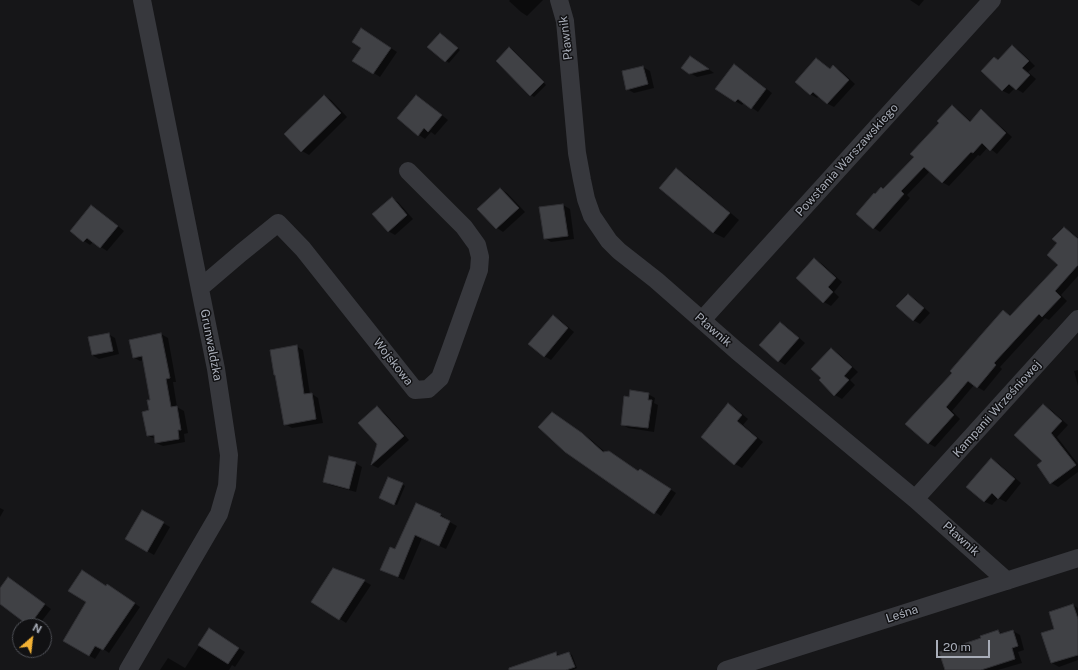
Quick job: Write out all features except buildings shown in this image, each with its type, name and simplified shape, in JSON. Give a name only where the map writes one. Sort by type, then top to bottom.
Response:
[{"type":"street","name":"Grunwaldzka","points":[[128,670],[219,514],[227,486],[229,455],[216,369],[142,0]]},
{"type":"street","name":"Pławnik","points":[[560,0],[565,21],[577,153],[586,199],[592,216],[609,241],[915,499],[1007,581]]},
{"type":"street","name":"Powstania Warszawskiego","points":[[702,320],[992,0]]},
{"type":"street","name":"Wojskowa","points":[[200,288],[278,223],[303,249],[415,390],[428,389],[440,378],[479,270],[480,257],[477,245],[464,227],[408,171]]},
{"type":"street","name":"Kampanii Wrześniowej","points":[[915,499],[1078,319]]},
{"type":"street","name":"Leśna","points":[[726,670],[1078,558]]}]
